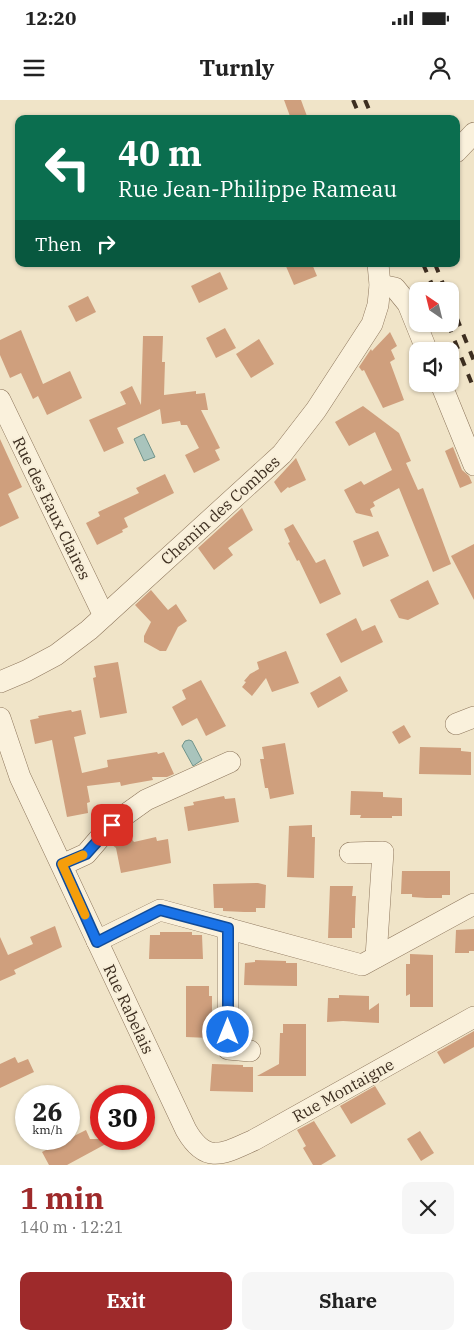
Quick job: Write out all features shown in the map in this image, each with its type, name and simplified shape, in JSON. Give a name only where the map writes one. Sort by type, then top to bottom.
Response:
[{"type":"street","points":[[460,148],[474,133]]},
{"type":"street","name":"Chemin des Combes","points":[[0,682],[56,655],[104,616],[282,454],[316,410],[372,324],[378,305],[380,285],[378,267]]},
{"type":"street","points":[[380,285],[395,288],[408,304],[423,342]]},
{"type":"street","points":[[443,392],[474,465]]},
{"type":"street","name":"Rue des Eaux Claires","points":[[0,400],[104,616]]},
{"type":"street","name":"Rue Rabelais","points":[[0,718],[20,777],[97,942],[193,1144],[208,1159]]},
{"type":"street","points":[[62,864],[86,854],[112,825],[146,800],[230,762]]},
{"type":"street","points":[[350,853],[383,852],[376,957]]},
{"type":"street","points":[[97,942],[160,910],[362,965],[474,904]]},
{"type":"street","points":[[228,928],[228,1049],[250,1051]]},
{"type":"street","name":"Rue Montaigne","points":[[208,1159],[254,1140],[474,1017]]},
{"type":"water","points":[[144,434],[155,457],[144,461],[134,439]]},
{"type":"water","points":[[185,741],[192,741],[202,760],[193,766],[182,746]]},
{"type":"building","points":[[284,100],[301,100],[307,115],[290,115]]},
{"type":"building","points":[[286,267],[313,267],[317,276],[294,285]]},
{"type":"building","points":[[220,272],[228,289],[199,303],[191,286]]},
{"type":"building","points":[[88,296],[96,312],[76,322],[68,306]]},
{"type":"building","points":[[225,328],[236,348],[216,358],[206,338]]},
{"type":"building","points":[[21,330],[43,384],[70,371],[82,398],[47,415],[38,396],[33,399],[21,373],[10,378],[0,355],[0,340]]},
{"type":"building","points":[[390,332],[397,346],[391,350],[395,359],[390,362],[404,400],[383,408],[364,370],[362,371],[359,367],[371,349],[372,351]]},
{"type":"building","points":[[143,336],[163,336],[162,362],[165,362],[164,395],[196,391],[196,394],[205,393],[208,410],[201,410],[220,448],[215,450],[220,460],[194,473],[185,455],[199,448],[187,425],[181,425],[180,421],[162,424],[160,409],[117,428],[124,443],[104,452],[89,420],[126,404],[120,392],[132,386],[141,405]]},
{"type":"building","points":[[259,339],[274,364],[251,378],[236,354]]},
{"type":"building","points":[[363,406],[399,433],[411,461],[406,463],[418,490],[423,488],[451,564],[433,572],[399,488],[373,502],[375,506],[370,509],[373,517],[356,513],[344,490],[361,481],[364,485],[392,470],[375,432],[349,446],[335,422]]},
{"type":"building","points":[[0,439],[22,487],[8,494],[19,518],[0,527]]},
{"type":"building","points":[[453,447],[462,470],[469,476],[472,483],[460,488],[445,451]]},
{"type":"building","points":[[296,458],[306,480],[288,487],[281,493],[274,482]]},
{"type":"building","points":[[165,474],[174,493],[124,518],[128,527],[122,530],[123,532],[97,545],[86,523],[100,516],[98,512],[139,493],[136,488]]},
{"type":"building","points":[[242,508],[253,530],[228,548],[233,555],[214,570],[198,548]]},
{"type":"building","points":[[293,524],[316,563],[325,559],[341,594],[320,604],[299,560],[297,561],[288,543],[290,542],[284,529]]},
{"type":"building","points":[[378,531],[389,556],[363,567],[353,541]]},
{"type":"building","points":[[474,544],[474,600],[451,556]]},
{"type":"building","points":[[428,580],[439,604],[408,620],[399,618],[390,600]]},
{"type":"building","points":[[151,590],[168,610],[176,604],[187,621],[178,627],[166,651],[160,651],[144,642],[144,636],[151,622],[135,605]]},
{"type":"building","points":[[356,618],[362,631],[375,625],[383,642],[341,663],[326,634]]},
{"type":"building","points":[[286,651],[299,683],[272,692],[266,678],[252,696],[242,687],[250,674],[259,669],[257,662]]},
{"type":"building","points":[[118,662],[127,713],[100,718],[93,678],[96,677],[94,666]]},
{"type":"building","points":[[340,676],[348,691],[318,708],[310,693]]},
{"type":"building","points":[[201,680],[226,726],[206,736],[197,718],[182,726],[172,707],[186,699],[182,690]]},
{"type":"building","points":[[71,710],[72,712],[81,710],[86,734],[74,737],[82,773],[108,767],[107,760],[164,752],[174,774],[167,777],[152,777],[153,780],[121,786],[120,782],[87,786],[90,802],[87,803],[88,813],[67,817],[52,740],[35,744],[30,720],[39,718],[38,716]]},
{"type":"building","points":[[404,725],[411,737],[399,744],[392,732]]},
{"type":"building","points":[[285,743],[294,794],[270,799],[268,788],[265,788],[260,759],[264,759],[262,747]]},
{"type":"building","points":[[420,747],[461,748],[461,751],[471,752],[471,775],[419,774]]},
{"type":"building","points":[[351,791],[383,792],[383,797],[402,798],[402,816],[392,816],[392,818],[360,818],[361,815],[350,815]]},
{"type":"building","points":[[224,796],[225,799],[235,798],[239,822],[188,831],[184,807],[194,805],[193,802]]},
{"type":"building","points":[[312,825],[312,837],[315,837],[314,878],[287,877],[289,826]]},
{"type":"building","points":[[125,830],[134,842],[156,837],[157,841],[168,839],[171,863],[121,873],[116,848],[111,844]]},
{"type":"building","points":[[402,871],[450,871],[450,895],[442,895],[442,898],[426,898],[412,897],[412,894],[401,894]]},
{"type":"building","points":[[258,883],[266,885],[265,908],[256,908],[256,912],[244,912],[223,911],[223,908],[214,908],[213,884]]},
{"type":"building","points":[[330,886],[353,886],[352,896],[356,896],[355,928],[352,928],[352,938],[328,938]]},
{"type":"building","points":[[55,926],[62,947],[14,970],[16,974],[0,981],[0,937],[8,955],[33,944],[30,937]]},
{"type":"building","points":[[474,929],[474,951],[455,953],[456,930]]},
{"type":"building","points":[[160,932],[192,932],[192,935],[202,935],[203,959],[149,959],[150,935],[160,935]]},
{"type":"building","points":[[410,954],[433,955],[433,1007],[410,1007],[410,994],[406,996],[406,964],[410,964]]},
{"type":"building","points":[[255,960],[297,963],[297,986],[244,985],[245,963],[255,962]]},
{"type":"building","points":[[186,986],[209,986],[209,996],[212,996],[212,1027],[209,1027],[209,1038],[186,1037]]},
{"type":"building","points":[[339,995],[369,996],[369,1010],[379,1003],[379,1023],[327,1022],[328,998],[339,998]]},
{"type":"building","points":[[283,1024],[306,1024],[306,1076],[257,1076],[279,1064],[280,1033],[283,1033]]},
{"type":"building","points":[[474,1031],[474,1047],[444,1064],[437,1052]]},
{"type":"building","points":[[15,1057],[18,1063],[28,1059],[34,1072],[0,1088],[0,1064]]},
{"type":"building","points":[[212,1064],[253,1067],[253,1092],[210,1091]]},
{"type":"building","points":[[375,1086],[386,1104],[351,1124],[340,1106]]},
{"type":"building","points":[[314,1121],[336,1156],[321,1165],[313,1165],[303,1148],[306,1146],[297,1130]]},
{"type":"building","points":[[86,1130],[90,1139],[90,1150],[95,1150],[67,1165],[49,1165],[42,1152],[46,1150],[80,1150],[80,1133]]},
{"type":"building","points":[[420,1131],[434,1153],[421,1161],[407,1139]]},
{"type":"railway","points":[[353,100],[359,115]]},
{"type":"railway","points":[[365,100],[371,115]]},
{"type":"railway","points":[[424,267],[431,282]]},
{"type":"railway","points":[[436,267],[442,282]]},
{"type":"railway","points":[[459,324],[474,361]]},
{"type":"railway","points":[[451,332],[474,389]]},
{"type":"slow traffic","points":[[83,855],[62,864],[85,915]]},
{"type":"route","points":[[112,825],[86,854],[62,864],[97,942],[160,910],[228,928],[228,1032]]}]
